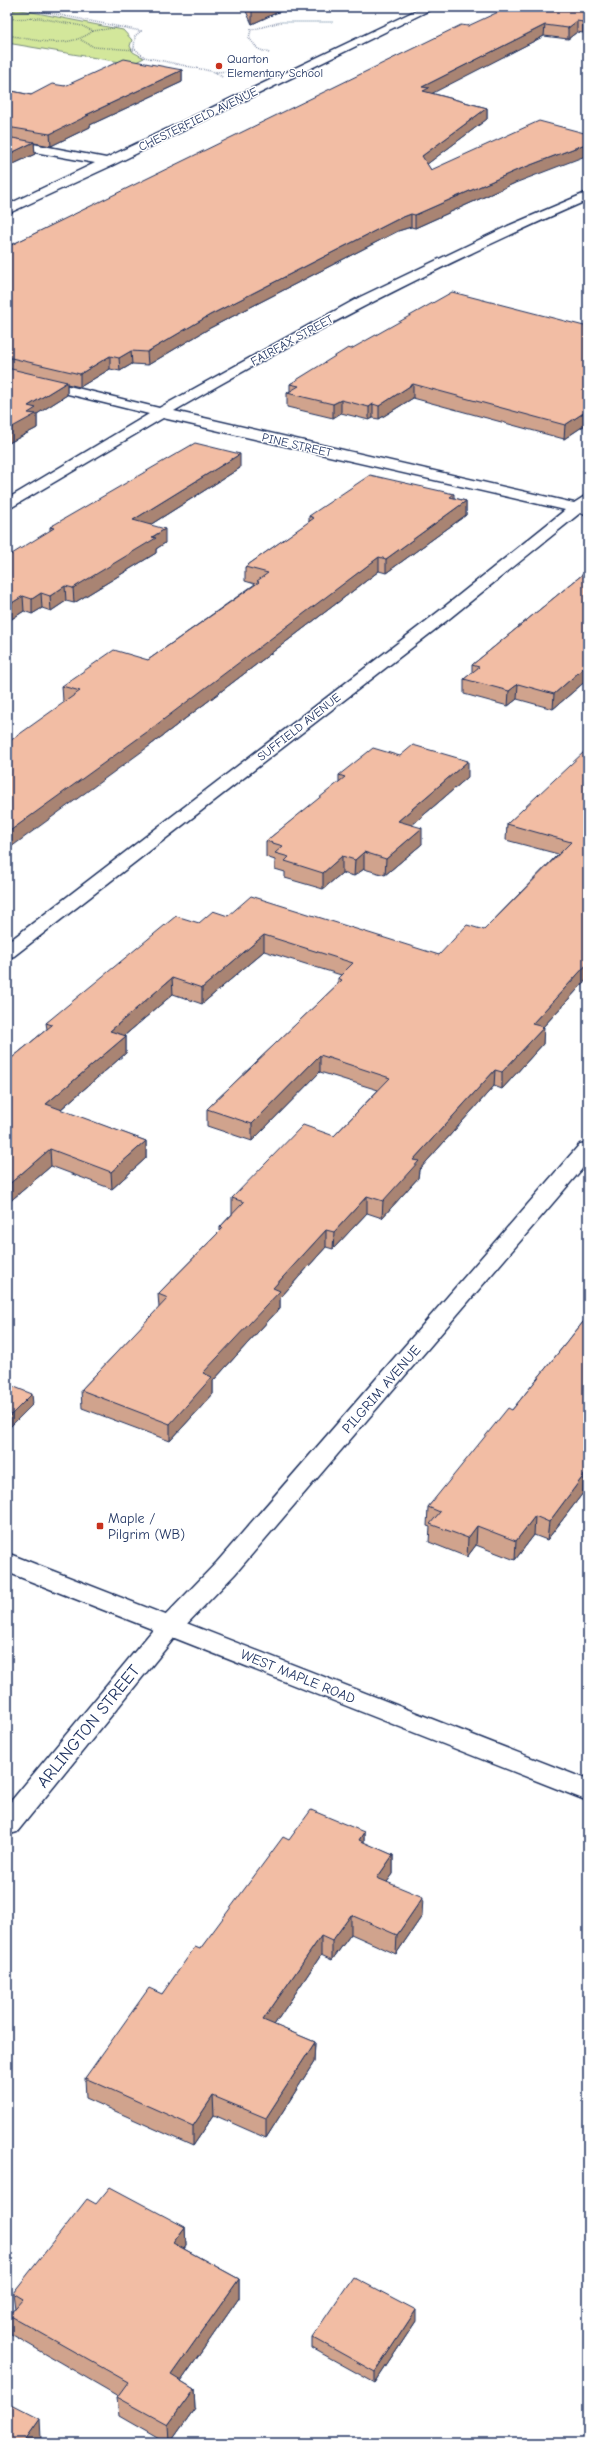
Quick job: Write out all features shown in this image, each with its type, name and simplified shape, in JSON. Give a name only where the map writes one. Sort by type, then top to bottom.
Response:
[{"type":"street","name":"CHESTERFIELD AVENUE","points":[[7,210],[431,7]]},
{"type":"street","points":[[7,143],[109,162]]},
{"type":"street","name":"FAIRFAX STREET","points":[[7,505],[160,412],[397,284],[482,242],[588,196]]},
{"type":"street","name":"PINE STREET","points":[[7,375],[160,412],[584,506]]},
{"type":"street","name":"SUFFIELD AVENUE","points":[[7,952],[584,506]]},
{"type":"street","name":"PILGRIM AVENUE","points":[[170,1626],[226,1568],[588,1149]]},
{"type":"street","name":"WEST MAPLE ROAD","points":[[7,1562],[588,1791]]},
{"type":"street","name":"ARLINGTON STREET","points":[[7,1825],[170,1626]]},
{"type":"path","points":[[19,7],[141,31],[135,36],[136,50]]},
{"type":"path","points":[[7,19],[40,18],[82,26],[93,31]]},
{"type":"path","points":[[275,56],[258,49],[249,38],[251,30],[260,26],[284,22],[334,22]]},
{"type":"path","points":[[7,35],[48,42],[65,42],[80,40],[93,31],[120,27]]},
{"type":"path","points":[[80,40],[94,47],[105,49],[136,50],[144,57],[215,72]]},
{"type":"green space","points":[[17,9],[123,30],[132,40],[130,46],[133,52],[144,58],[132,64],[7,43],[7,13]]},
{"type":"building","points":[[251,7],[258,7],[252,10]]},
{"type":"building","points":[[509,7],[588,7],[588,19],[583,22],[577,21],[568,28],[545,25],[422,87],[429,88],[423,91],[487,108],[422,156],[431,170],[539,121],[588,134],[588,143],[515,171],[415,215],[411,214],[398,219],[210,315],[147,352],[131,351],[119,358],[110,356],[80,374],[7,357],[7,247],[461,25],[468,26]]},
{"type":"building","points":[[124,59],[182,70],[86,115],[89,115],[50,134],[7,127],[7,90],[31,95],[52,84],[65,86]]},
{"type":"building","points":[[7,137],[34,142],[7,155]]},
{"type":"building","points":[[452,292],[588,327],[588,410],[565,425],[413,384],[379,406],[373,404],[369,407],[341,400],[333,404],[287,393],[299,386],[290,384],[348,348],[351,349]]},
{"type":"building","points":[[7,368],[67,382],[28,406],[36,408],[28,413],[36,414],[7,430]]},
{"type":"building","points":[[195,443],[240,454],[133,520],[165,529],[152,537],[156,538],[73,588],[65,586],[50,596],[41,593],[32,599],[23,596],[7,606],[7,557],[54,528],[50,527]]},
{"type":"building","points":[[370,475],[454,494],[450,497],[466,501],[386,559],[379,557],[147,732],[7,833],[7,743],[80,691],[62,686],[114,650],[148,660],[259,582],[257,581],[268,573],[245,567],[314,518],[309,516]]},
{"type":"building","points":[[588,570],[588,664],[554,694],[518,684],[509,691],[464,679],[479,667],[472,665]]},
{"type":"building","points":[[413,745],[468,761],[398,821],[422,828],[386,859],[364,852],[355,860],[342,856],[323,873],[285,861],[289,857],[275,853],[283,846],[266,841],[345,777],[339,775],[373,748],[400,756]]},
{"type":"building","points":[[585,751],[588,752],[588,963],[532,1024],[544,1027],[502,1072],[495,1070],[413,1160],[419,1161],[383,1201],[367,1196],[334,1232],[326,1230],[273,1288],[280,1291],[203,1373],[212,1377],[170,1424],[81,1390],[168,1298],[158,1294],[223,1228],[220,1227],[244,1202],[232,1198],[303,1125],[334,1136],[390,1078],[320,1055],[252,1124],[207,1109],[342,980],[338,978],[353,963],[264,935],[202,988],[172,978],[110,1031],[126,1036],[46,1104],[146,1141],[111,1172],[50,1149],[7,1186],[7,1062],[52,1025],[46,1023],[176,916],[199,923],[213,911],[228,916],[251,896],[439,955],[467,925],[484,930],[571,842],[507,824]]},
{"type":"building","points":[[588,1316],[588,1476],[584,1475],[549,1522],[535,1516],[516,1541],[477,1526],[468,1538],[430,1524],[440,1512],[428,1507],[508,1408],[512,1410]]},
{"type":"building","points":[[7,1384],[32,1394],[7,1419]]},
{"type":"building","points":[[311,1810],[364,1832],[359,1840],[393,1855],[377,1878],[423,1897],[397,1935],[351,1915],[332,1941],[321,1936],[263,2020],[315,2042],[266,2118],[213,2096],[193,2126],[85,2078],[149,1988],[162,1994],[195,1947],[200,1949],[283,1837],[289,1840]]},
{"type":"building","points":[[110,2187],[185,2227],[173,2243],[239,2279],[171,2375],[194,2389],[168,2425],[117,2397],[128,2382],[9,2315],[23,2299],[13,2293],[87,2199],[96,2204]]},
{"type":"building","points":[[353,2277],[416,2310],[375,2372],[312,2337]]},
{"type":"building","points":[[7,2402],[40,2419],[23,2443],[7,2443]]},
{"type":"place","name":"Quarton Elementary School","points":[[219,66]]},
{"type":"place","name":"Maple / Pilgrim (WB)","points":[[100,1526]]}]
